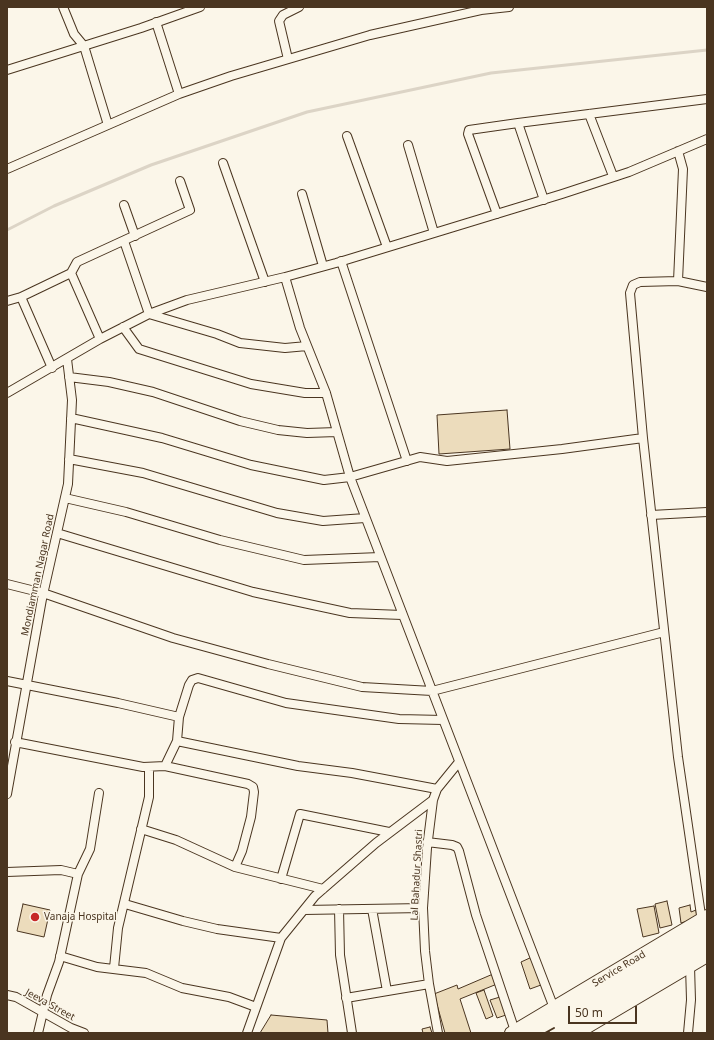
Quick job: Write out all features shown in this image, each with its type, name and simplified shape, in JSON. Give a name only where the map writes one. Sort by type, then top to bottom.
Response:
[{"type":"highway","points":[[530,1033],[706,929]]},
{"type":"highway","points":[[557,1033],[706,929]]},
{"type":"street","points":[[63,7],[74,34],[84,46],[108,125]]},
{"type":"street","points":[[7,70],[200,7]]},
{"type":"street","points":[[288,59],[279,21],[283,15],[299,7]]},
{"type":"street","points":[[7,169],[179,94],[288,59],[370,35],[481,8],[509,7]]},
{"type":"street","points":[[156,22],[179,94]]},
{"type":"street","points":[[497,214],[468,134],[469,130],[518,122],[707,99]]},
{"type":"street","points":[[589,114],[613,176]]},
{"type":"street","points":[[518,122],[544,200]]},
{"type":"street","points":[[347,136],[387,247]]},
{"type":"street","points":[[7,393],[123,326],[149,314],[187,300],[285,277],[544,200],[613,176],[629,172],[707,139]]},
{"type":"street","points":[[408,146],[434,233]]},
{"type":"street","points":[[678,151],[683,169],[678,281]]},
{"type":"street","points":[[224,162],[265,282]]},
{"type":"street","points":[[7,301],[21,297],[71,272],[77,262],[190,210],[180,181]]},
{"type":"street","points":[[302,194],[323,266]]},
{"type":"street","points":[[124,205],[135,236]]},
{"type":"street","points":[[124,241],[149,314]]},
{"type":"street","points":[[341,261],[406,461]]},
{"type":"street","points":[[71,272],[100,339]]},
{"type":"street","points":[[285,277],[300,328],[326,393],[350,477],[365,518],[554,1008]]},
{"type":"street","points":[[706,929],[678,757],[643,438],[630,293],[633,285],[640,282],[678,281],[707,287]]},
{"type":"street","points":[[21,297],[52,368]]},
{"type":"street","points":[[149,314],[217,334],[240,343],[285,348],[307,346]]},
{"type":"street","points":[[123,326],[139,349],[251,384],[304,394],[326,393]]},
{"type":"street","name":"Mondiamman Nagar Road","points":[[7,794],[15,742],[44,593],[68,484],[72,400],[67,358]]},
{"type":"street","points":[[69,377],[109,382],[153,392],[240,420],[278,430],[307,433],[337,432]]},
{"type":"street","points":[[71,418],[162,438],[251,465],[324,480],[350,477],[420,457],[447,461],[562,449],[643,438]]},
{"type":"street","points":[[69,459],[143,473],[277,512],[323,521],[365,518]]},
{"type":"street","points":[[65,498],[126,512],[220,540],[304,560],[380,557]]},
{"type":"street","points":[[651,515],[707,512]]},
{"type":"street","points":[[57,533],[254,592],[350,613],[402,616]]},
{"type":"street","points":[[7,584],[44,593],[173,638],[268,664],[362,687],[432,691],[664,632]]},
{"type":"street","points":[[165,766],[177,741],[179,717],[189,685],[192,680],[198,678],[286,703],[399,719],[443,720]]},
{"type":"street","points":[[7,681],[118,703],[179,717]]},
{"type":"street","points":[[177,741],[298,766],[352,772],[437,789]]},
{"type":"street","points":[[15,742],[143,767],[165,766],[248,784],[253,787],[254,792],[250,823],[242,851],[235,867]]},
{"type":"street","name":"Lal Bahadur Shastri","points":[[438,1033],[429,984],[423,908],[427,842],[433,800],[437,789],[459,762]]},
{"type":"street","points":[[114,968],[118,928],[125,904],[148,797],[149,767]]},
{"type":"street","points":[[38,1033],[60,956],[78,874],[90,849],[99,793]]},
{"type":"street","points":[[247,1033],[281,938],[323,889],[389,832],[433,800]]},
{"type":"street","points":[[281,879],[300,814],[389,832]]},
{"type":"street","points":[[142,829],[176,840],[235,867],[323,889]]},
{"type":"street","points":[[427,842],[452,845],[456,847],[458,851],[476,915],[513,1032]]},
{"type":"street","points":[[7,872],[61,870],[78,874]]},
{"type":"street","points":[[125,904],[217,929],[281,938]]},
{"type":"street","points":[[304,910],[423,908]]},
{"type":"street","points":[[339,909],[340,955],[352,1033]]},
{"type":"street","points":[[372,909],[387,991]]},
{"type":"street","name":"Service Road","points":[[513,1032],[554,1008],[706,929]]},
{"type":"street","points":[[60,956],[97,967],[146,973],[182,988],[229,997],[256,1007]]},
{"type":"street","points":[[577,1033],[707,956]]},
{"type":"street","points":[[688,1033],[692,1000],[690,966]]},
{"type":"street","points":[[346,998],[429,984]]},
{"type":"street","name":"Jeeva Street","points":[[7,995],[16,997],[71,1028],[84,1033]]},
{"type":"building","points":[[507,410],[510,449],[439,454],[437,415]]},
{"type":"building","points":[[667,901],[672,925],[660,928],[655,904]]},
{"type":"building","points":[[23,904],[50,910],[44,937],[17,931]]},
{"type":"building","points":[[690,905],[691,912],[696,910],[697,918],[681,923],[679,908]]},
{"type":"building","points":[[654,906],[659,933],[643,937],[637,909]]},
{"type":"building","points":[[532,957],[541,985],[530,989],[521,962]]},
{"type":"building","points":[[493,974],[497,984],[460,999],[471,1033],[445,1033],[434,994],[457,985],[458,989]]},
{"type":"building","points":[[484,990],[493,1016],[486,1019],[476,993]]},
{"type":"building","points":[[500,997],[506,1015],[497,1018],[490,1000]]},
{"type":"building","points":[[271,1015],[327,1020],[328,1033],[260,1033]]},
{"type":"building","points":[[430,1027],[432,1033],[423,1033],[422,1029]]},
{"type":"waterway","points":[[7,230],[54,206],[151,165],[307,112],[491,73],[707,50]]},
{"type":"wall","points":[[545,1033],[554,1028]]},
{"type":"place","name":"Vanaja Hospital","points":[[35,917]]}]
